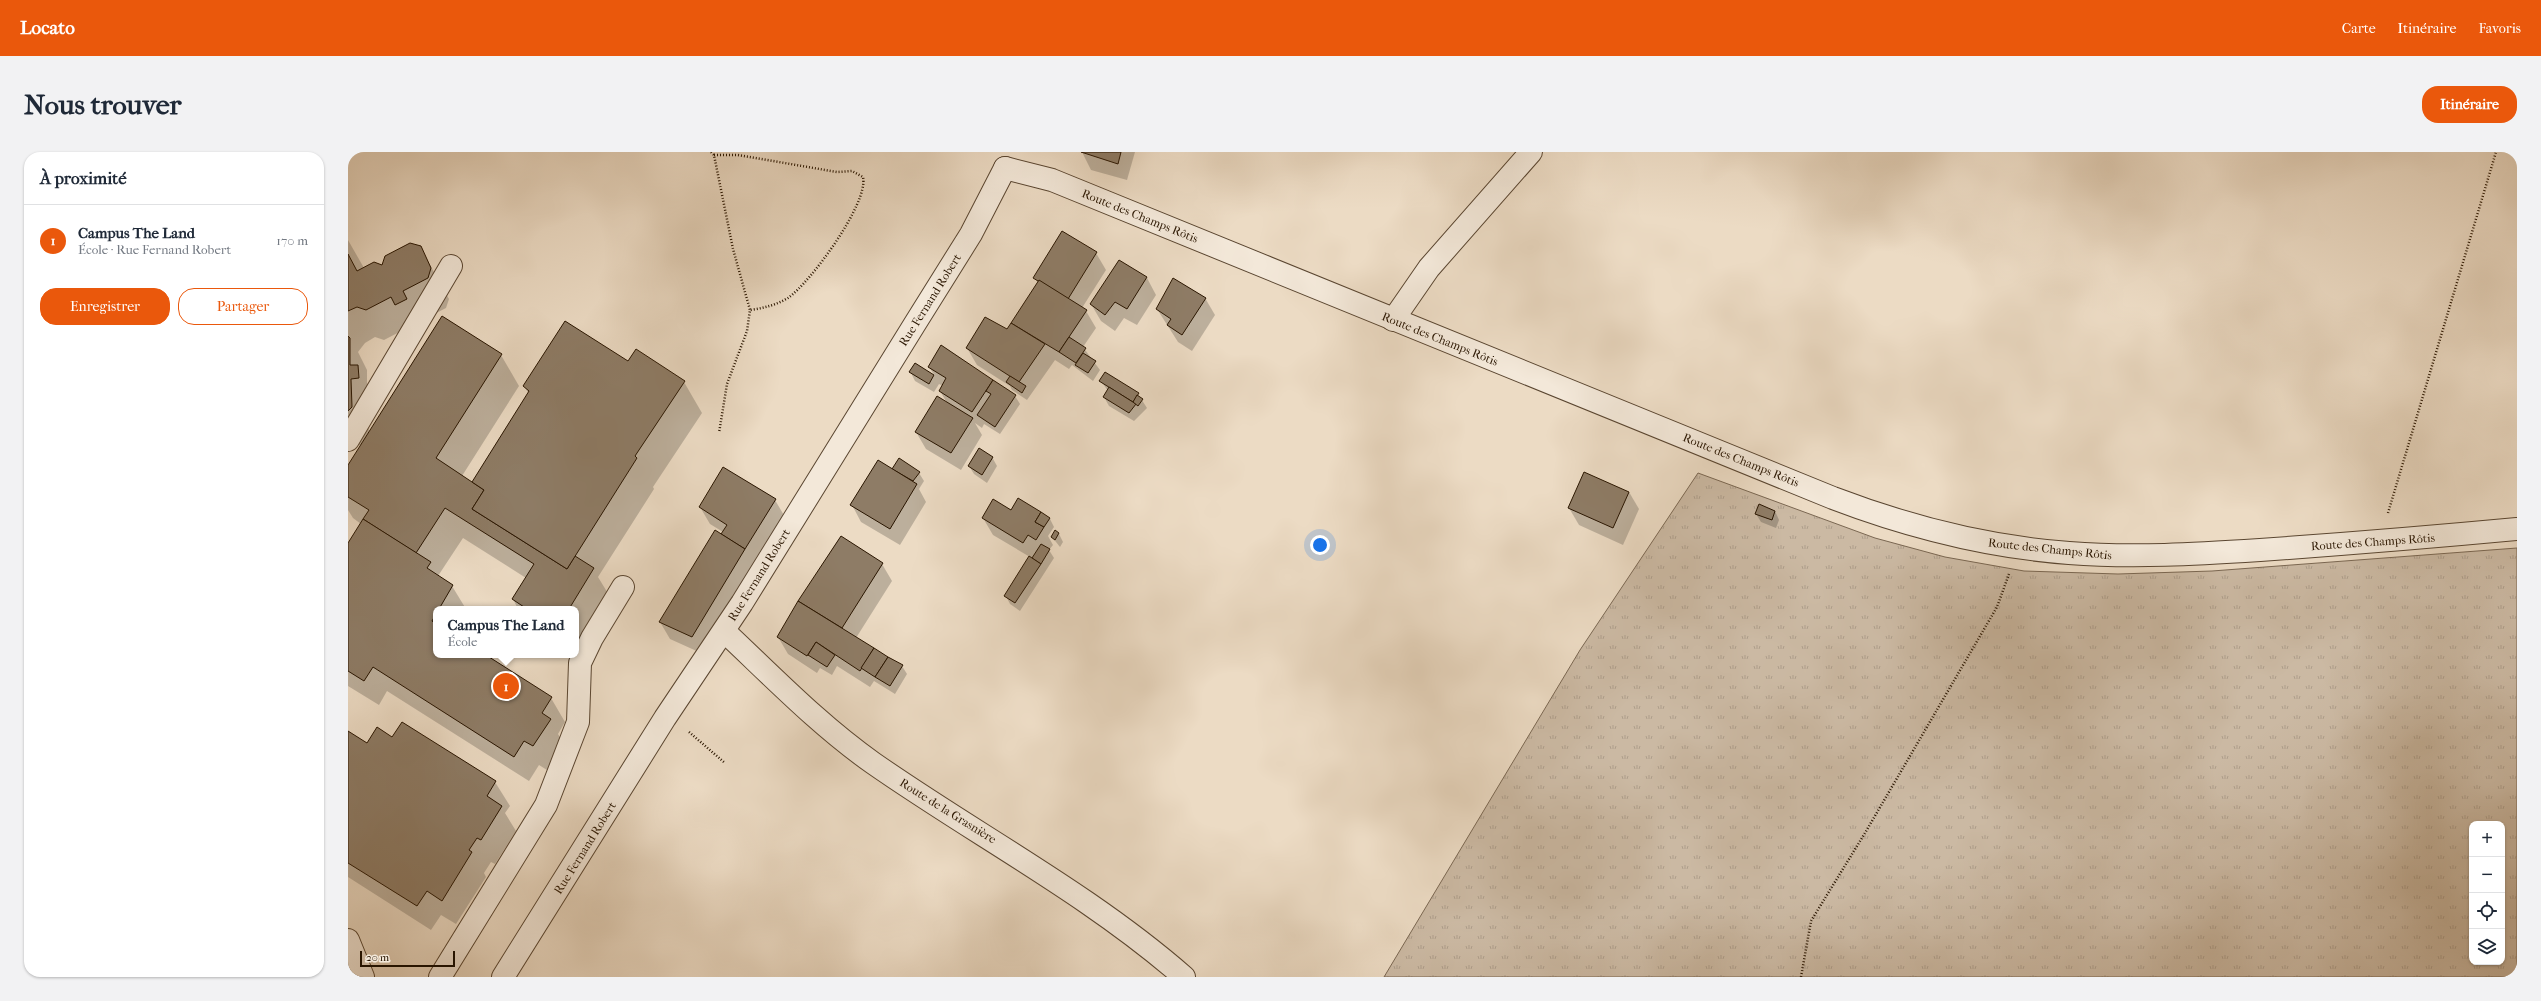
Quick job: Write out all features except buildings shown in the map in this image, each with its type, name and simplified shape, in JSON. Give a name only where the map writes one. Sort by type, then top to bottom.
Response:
[{"type":"street","points":[[1393,320],[1429,268],[1531,152]]},
{"type":"street","name":"Route des Champs Rôtis","points":[[1002,160],[1393,320],[1870,512],[1948,535],[2068,553],[2126,557],[2380,542],[2517,529]]},
{"type":"street","name":"Rue Fernand Robert","points":[[503,977],[665,718],[724,631],[971,234],[1002,160]]},
{"type":"street","points":[[348,440],[451,266]]},
{"type":"street","points":[[440,977],[546,805],[578,722],[580,663],[592,638],[623,587]]},
{"type":"street","name":"Route de la Grasnière","points":[[724,631],[839,738],[900,782],[1020,857],[1130,932],[1184,977]]},
{"type":"street","points":[[348,940],[363,977]]},
{"type":"path","points":[[711,152],[714,155],[733,249],[750,310],[747,331],[727,384],[719,433]]},
{"type":"path","points":[[2380,542],[2496,152]]},
{"type":"path","points":[[714,155],[738,156],[837,172],[852,171],[863,177],[864,185],[854,212],[845,229],[813,272],[789,297],[766,308],[750,310]]},
{"type":"path","points":[[1801,977],[1811,921],[1865,833],[1997,607],[2009,575],[2016,546]]},
{"type":"green space","points":[[1698,473],[1875,538],[1945,557],[2024,571],[2118,574],[2212,571],[2517,548],[2517,977],[1384,977],[1580,650]]},
{"type":"place","name":"Campus The Land","points":[[506,686]]}]
